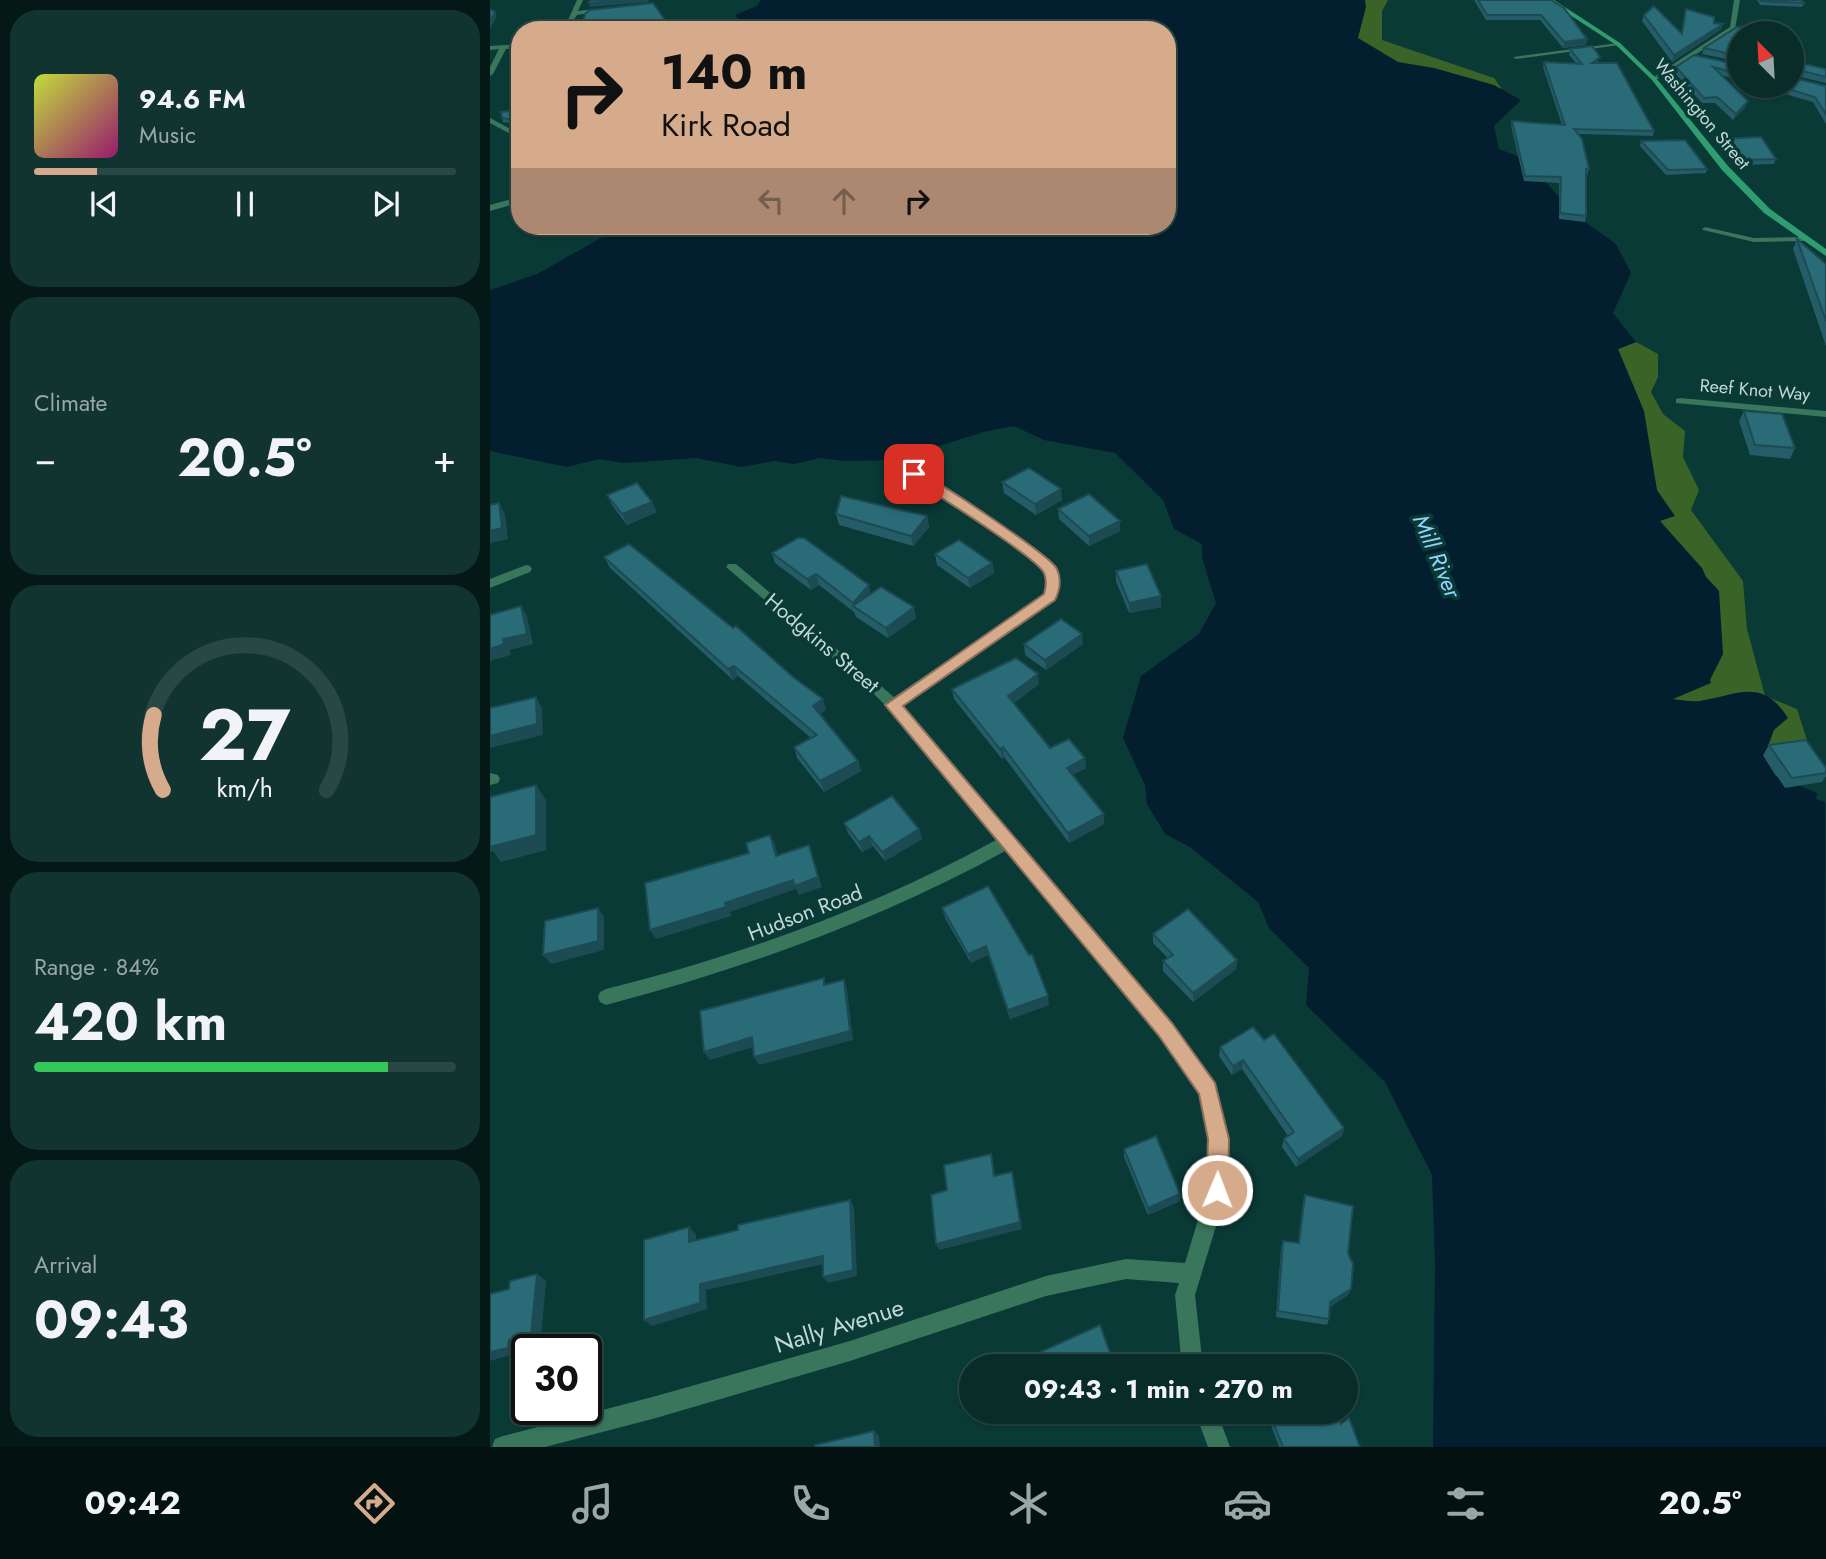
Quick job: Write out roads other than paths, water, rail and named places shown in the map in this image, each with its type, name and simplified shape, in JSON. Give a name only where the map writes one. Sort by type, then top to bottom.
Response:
[{"type":"main road","name":"Washington Street","points":[[1550,0],[1618,44],[1654,79],[1725,168],[1768,211],[1826,253]]},
{"type":"street","points":[[569,21],[580,0]]},
{"type":"street","points":[[1654,79],[1732,28],[1737,0]]},
{"type":"street","points":[[574,13],[610,10]]},
{"type":"street","points":[[490,74],[504,47]]},
{"type":"street","points":[[490,48],[511,47]]},
{"type":"street","points":[[1689,55],[1702,58]]},
{"type":"street","points":[[490,120],[511,132]]},
{"type":"street","points":[[490,208],[508,203]]},
{"type":"street","name":"Reef Knot Way","points":[[1680,401],[1826,414]]},
{"type":"street","points":[[893,705],[1050,597],[1054,585],[1050,569],[1031,552],[914,474]]},
{"type":"street","name":"Hodgkins Street","points":[[732,567],[893,705],[1166,1030],[1208,1090],[1218,1139],[1217,1190],[1185,1295],[1192,1354]]},
{"type":"street","points":[[490,584],[526,569]]},
{"type":"street","name":"Hudson Road","points":[[606,997],[694,975],[830,929],[896,900],[1009,841]]},
{"type":"street","name":"Nally Avenue","points":[[503,1447],[656,1407],[850,1351],[1046,1286],[1126,1269],[1192,1274]]},
{"type":"street","points":[[1210,1424],[1219,1447]]},
{"type":"lane","points":[[1516,57],[1618,44]]},
{"type":"lane","points":[[1705,229],[1754,240],[1805,239]]},
{"type":"water","name":"Mill River","points":[[761,0],[1365,0],[1366,7],[1358,38],[1398,62],[1434,68],[1494,85],[1521,100],[1494,126],[1499,149],[1527,160],[1558,196],[1575,200],[1571,212],[1616,244],[1631,273],[1613,313],[1636,342],[1618,349],[1644,411],[1657,490],[1675,516],[1660,521],[1719,591],[1723,654],[1711,683],[1673,699],[1700,701],[1748,692],[1769,697],[1788,718],[1774,730],[1764,757],[1776,776],[1817,793],[1816,799],[1825,802],[1826,1447],[1433,1447],[1435,1262],[1432,1175],[1385,1082],[1306,1005],[1309,968],[1269,928],[1258,902],[1190,847],[1165,834],[1147,804],[1145,785],[1123,738],[1141,676],[1199,634],[1216,603],[1202,558],[1202,544],[1174,529],[1163,500],[1115,453],[1044,440],[1014,426],[983,432],[921,452],[905,460],[845,461],[820,458],[794,464],[775,461],[741,467],[696,458],[624,463],[599,459],[567,467],[490,451],[490,290],[537,274],[606,235],[1176,235],[1176,21],[740,21],[735,15],[757,6]]}]
